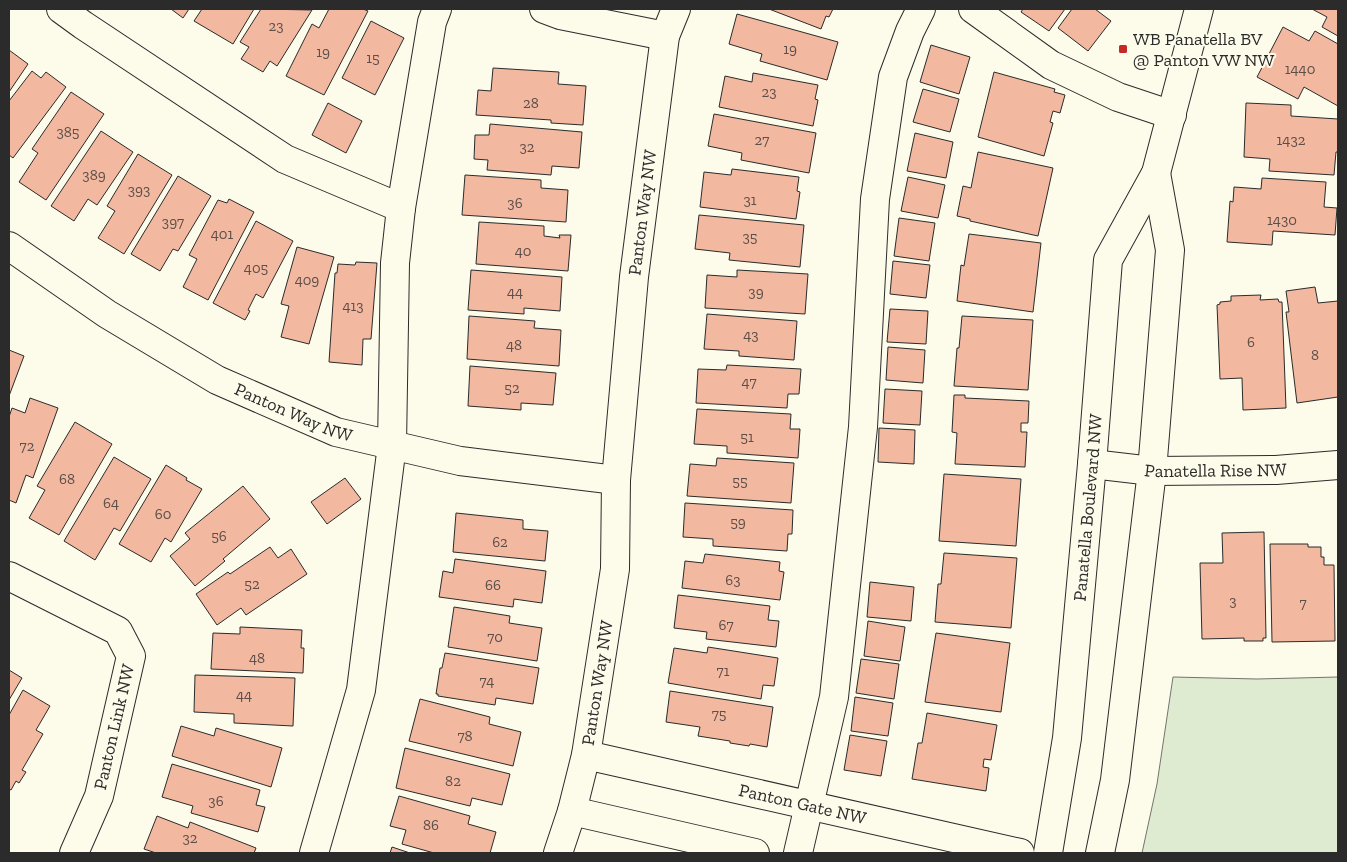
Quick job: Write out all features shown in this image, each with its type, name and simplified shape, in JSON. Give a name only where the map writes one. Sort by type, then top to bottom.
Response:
[{"type":"street","points":[[61,9],[285,159],[401,208]]},
{"type":"street","points":[[314,853],[361,690],[392,445],[395,264],[401,208],[432,22],[437,9]]},
{"type":"street","points":[[544,9],[560,15],[665,36]]},
{"type":"street","name":"Panton Way NW","points":[[558,853],[572,812],[586,755],[615,569],[616,480],[634,277],[665,36],[676,9]]},
{"type":"street","points":[[798,853],[834,697],[863,427],[875,200],[893,77],[910,31],[921,9]]},
{"type":"street","points":[[973,9],[1050,64],[1118,97],[1172,115]]},
{"type":"street","name":"Panatella Boulevard NW","points":[[1048,853],[1067,738],[1108,260],[1156,173],[1199,9]]},
{"type":"street","name":"Panatella Boulevard NW","points":[[1100,853],[1115,780],[1152,471],[1170,250],[1156,173]]},
{"type":"street","name":"Panton Way NW","points":[[9,246],[107,314],[217,380],[336,432],[460,461],[616,480]]},
{"type":"street","name":"Panatella Rise NW","points":[[1092,464],[1152,471],[1276,470],[1338,465]]},
{"type":"street","name":"Panton Link NW","points":[[9,576],[118,631],[131,656],[99,796],[74,853]]},
{"type":"street","name":"Panton Gate NW","points":[[586,755],[1020,853]]},
{"type":"street","points":[[572,812],[755,853]]},
{"type":"green space","points":[[1173,677],[1257,679],[1338,677],[1338,853],[1142,853],[1157,784]]},
{"type":"building","points":[[171,9],[189,9],[183,18]]},
{"type":"building","points":[[202,9],[254,9],[233,44],[194,21]]},
{"type":"building","points":[[261,9],[312,10],[277,66],[270,61],[263,72],[241,59],[249,47],[240,42]]},
{"type":"building","points":[[329,9],[363,9],[368,11],[324,95],[286,76],[312,24],[319,28]]},
{"type":"building","points":[[769,9],[833,9],[829,17],[826,16],[821,29]]},
{"type":"building","points":[[1023,9],[1065,9],[1049,31],[1021,12]]},
{"type":"building","points":[[1072,9],[1095,9],[1111,21],[1088,51],[1058,28]]},
{"type":"building","points":[[1312,9],[1338,9],[1338,36],[1322,27],[1327,17]]},
{"type":"building","points":[[737,14],[838,42],[827,80],[760,61],[762,54],[729,44]]},
{"type":"building","points":[[371,21],[404,38],[375,95],[342,78]]},
{"type":"building","points":[[1283,27],[1309,41],[1315,31],[1338,44],[1338,106],[1304,87],[1298,99],[1257,77]]},
{"type":"building","points":[[931,45],[970,57],[959,94],[920,82]]},
{"type":"building","points":[[9,50],[28,64],[9,92]]},
{"type":"building","points":[[493,68],[559,72],[558,84],[586,86],[583,125],[551,123],[551,120],[476,115],[478,90],[491,91]]},
{"type":"building","points":[[32,71],[41,78],[46,72],[66,87],[13,158],[9,155],[9,101]]},
{"type":"building","points":[[994,72],[1055,89],[1054,92],[1065,95],[1060,113],[1053,111],[1050,122],[1053,123],[1044,156],[978,137]]},
{"type":"building","points":[[753,73],[818,85],[815,99],[818,100],[813,126],[719,107],[725,76],[752,82]]},
{"type":"building","points":[[923,89],[959,99],[950,132],[913,122]]},
{"type":"building","points":[[71,92],[104,114],[46,200],[19,182],[38,153],[32,149]]},
{"type":"building","points":[[328,103],[362,121],[346,153],[312,135]]},
{"type":"building","points":[[1246,103],[1291,105],[1291,116],[1338,119],[1338,152],[1336,152],[1334,175],[1269,171],[1270,159],[1244,157]]},
{"type":"building","points":[[714,114],[816,133],[809,173],[741,160],[742,153],[708,146]]},
{"type":"building","points":[[490,124],[582,132],[579,168],[552,166],[551,175],[487,170],[488,160],[474,159],[475,135],[489,135]]},
{"type":"building","points":[[101,131],[133,152],[97,205],[88,199],[74,221],[51,206]]},
{"type":"building","points":[[915,133],[953,142],[946,178],[907,171]]},
{"type":"building","points":[[978,152],[1053,168],[1038,236],[970,221],[970,219],[957,216],[963,186],[971,188]]},
{"type":"building","points":[[138,154],[172,175],[124,254],[98,238],[115,211],[107,206]]},
{"type":"building","points":[[732,169],[799,177],[797,191],[800,192],[796,219],[700,207],[704,172],[731,175]]},
{"type":"building","points":[[465,175],[541,180],[541,188],[568,190],[566,222],[462,215]]},
{"type":"building","points":[[178,176],[211,196],[178,251],[173,249],[160,271],[131,254]]},
{"type":"building","points":[[908,177],[945,185],[938,218],[901,211]]},
{"type":"building","points":[[1262,178],[1326,182],[1324,207],[1337,208],[1335,235],[1273,231],[1272,245],[1227,242],[1230,201],[1233,202],[1234,187],[1261,189]]},
{"type":"building","points":[[229,199],[254,212],[208,300],[183,287],[197,259],[189,255],[218,200],[227,203]]},
{"type":"building","points":[[699,215],[804,225],[800,267],[729,260],[730,253],[695,249]]},
{"type":"building","points":[[899,218],[935,223],[929,261],[894,256]]},
{"type":"building","points":[[256,221],[293,241],[263,298],[256,294],[245,320],[213,303]]},
{"type":"building","points":[[479,222],[544,226],[544,236],[560,238],[559,235],[571,235],[568,271],[476,264]]},
{"type":"building","points":[[969,234],[1041,243],[1033,312],[957,301],[961,265],[964,266]]},
{"type":"building","points":[[297,247],[334,257],[309,344],[281,337],[289,306],[281,304]]},
{"type":"building","points":[[893,261],[930,265],[926,298],[890,294]]},
{"type":"building","points":[[356,262],[377,263],[371,339],[363,339],[362,365],[329,362],[335,273],[337,273],[338,264],[355,265]]},
{"type":"building","points":[[471,270],[562,277],[560,311],[524,308],[524,314],[468,310]]},
{"type":"building","points":[[737,270],[808,274],[805,314],[705,308],[707,275],[737,277]]},
{"type":"building","points":[[1315,287],[1318,303],[1338,301],[1338,397],[1297,403],[1286,312],[1289,312],[1286,291]]},
{"type":"building","points":[[1261,295],[1260,300],[1278,299],[1279,302],[1282,302],[1286,408],[1243,410],[1242,378],[1220,379],[1217,305],[1220,302],[1231,301],[1231,296]]},
{"type":"building","points":[[890,309],[928,311],[926,344],[887,342]]},
{"type":"building","points":[[707,314],[797,321],[794,360],[739,356],[739,351],[704,349]]},
{"type":"building","points":[[469,316],[535,321],[534,328],[561,330],[559,366],[467,359]]},
{"type":"building","points":[[962,316],[1033,320],[1028,390],[954,386]]},
{"type":"building","points":[[888,347],[925,350],[923,383],[886,380]]},
{"type":"building","points":[[9,350],[24,356],[9,396]]},
{"type":"building","points":[[727,365],[801,369],[799,394],[788,394],[787,408],[696,403],[698,369],[726,370]]},
{"type":"building","points":[[470,366],[556,373],[553,405],[521,403],[521,410],[468,406]]},
{"type":"building","points":[[885,389],[922,391],[920,425],[883,423]]},
{"type":"building","points":[[954,395],[965,395],[965,398],[1029,401],[1028,423],[1021,423],[1021,432],[1027,432],[1025,467],[955,464],[957,433],[952,432]]},
{"type":"building","points":[[30,398],[58,408],[33,478],[26,475],[16,503],[9,500],[9,417],[12,408],[25,413]]},
{"type":"building","points":[[697,409],[791,414],[790,429],[800,429],[798,458],[727,453],[727,446],[694,444]]},
{"type":"building","points":[[75,422],[112,444],[59,535],[29,518],[45,490],[37,486]]},
{"type":"building","points":[[879,428],[915,430],[914,464],[878,462]]},
{"type":"building","points":[[114,457],[151,479],[120,531],[114,528],[95,560],[64,541]]},
{"type":"building","points":[[717,458],[794,463],[791,503],[687,496],[690,464],[716,466]]},
{"type":"building","points":[[166,465],[202,489],[171,542],[165,538],[151,562],[119,544]]},
{"type":"building","points":[[944,474],[1021,479],[1016,546],[939,541]]},
{"type":"building","points":[[345,478],[361,499],[327,524],[311,502]]},
{"type":"building","points":[[243,486],[270,519],[195,586],[170,556],[190,539],[185,533]]},
{"type":"building","points":[[685,503],[793,510],[792,534],[788,534],[787,551],[713,546],[713,539],[683,537]]},
{"type":"building","points":[[456,513],[523,520],[523,529],[548,531],[545,561],[453,552]]},
{"type":"building","points":[[1264,532],[1266,638],[1263,638],[1263,641],[1244,641],[1244,638],[1202,639],[1200,563],[1223,563],[1222,533]]},
{"type":"building","points":[[1270,544],[1308,544],[1308,547],[1321,547],[1321,557],[1324,557],[1324,565],[1334,565],[1335,641],[1272,642]]},
{"type":"building","points":[[270,547],[278,558],[291,549],[307,574],[246,615],[241,608],[217,625],[196,594]]},
{"type":"building","points":[[944,553],[1017,558],[1011,628],[935,622],[938,584],[941,584]]},
{"type":"building","points":[[705,554],[780,562],[779,571],[784,572],[780,600],[682,588],[685,561],[703,563]]},
{"type":"building","points":[[455,559],[546,571],[542,603],[514,599],[513,607],[439,597],[443,571],[453,573]]},
{"type":"building","points":[[870,582],[914,587],[911,621],[867,617]]},
{"type":"building","points":[[678,595],[770,606],[768,620],[779,621],[776,647],[706,639],[707,632],[674,628]]},
{"type":"building","points":[[454,607],[510,616],[509,623],[542,628],[537,661],[448,647]]},
{"type":"building","points":[[868,621],[905,627],[900,661],[864,656]]},
{"type":"building","points":[[240,627],[302,630],[301,648],[304,648],[303,673],[211,669],[213,633],[240,634]]},
{"type":"building","points":[[936,633],[1010,643],[1001,712],[925,702]]},
{"type":"building","points":[[708,647],[778,658],[774,686],[763,685],[761,699],[668,683],[674,648],[707,653]]},
{"type":"building","points":[[445,653],[539,668],[533,704],[496,698],[495,705],[438,696],[436,694],[440,668],[442,668]]},
{"type":"building","points":[[861,659],[899,664],[894,699],[856,693]]},
{"type":"building","points":[[9,670],[22,678],[9,700]]},
{"type":"building","points":[[195,675],[295,678],[293,726],[234,723],[234,714],[194,712]]},
{"type":"building","points":[[23,690],[50,706],[36,730],[43,734],[22,770],[26,772],[19,783],[16,781],[11,790],[9,789],[9,715]]},
{"type":"building","points":[[670,691],[773,707],[767,747],[730,743],[730,741],[698,736],[700,727],[666,722]]},
{"type":"building","points":[[855,697],[893,703],[888,736],[851,731]]},
{"type":"building","points":[[420,699],[490,717],[489,724],[521,732],[513,766],[409,741]]},
{"type":"building","points":[[927,713],[997,725],[991,760],[984,759],[983,767],[989,768],[986,791],[912,779],[918,743],[922,743]]},
{"type":"building","points":[[181,726],[214,736],[216,728],[282,748],[271,787],[172,756]]},
{"type":"building","points":[[850,735],[887,741],[881,776],[844,770]]},
{"type":"building","points":[[405,748],[510,774],[502,805],[472,798],[470,806],[396,788]]},
{"type":"building","points":[[172,764],[260,790],[256,805],[265,807],[258,832],[191,813],[193,806],[162,797]]},
{"type":"building","points":[[399,796],[470,816],[468,824],[496,832],[490,853],[434,853],[402,844],[406,830],[390,826]]},
{"type":"building","points":[[157,816],[188,828],[190,822],[256,848],[254,853],[156,853],[144,849]]},
{"type":"building","points":[[392,847],[410,853],[390,853]]},
{"type":"place","name":"WB Panatella BV @ Panton VW NW","points":[[1123,49]]}]
